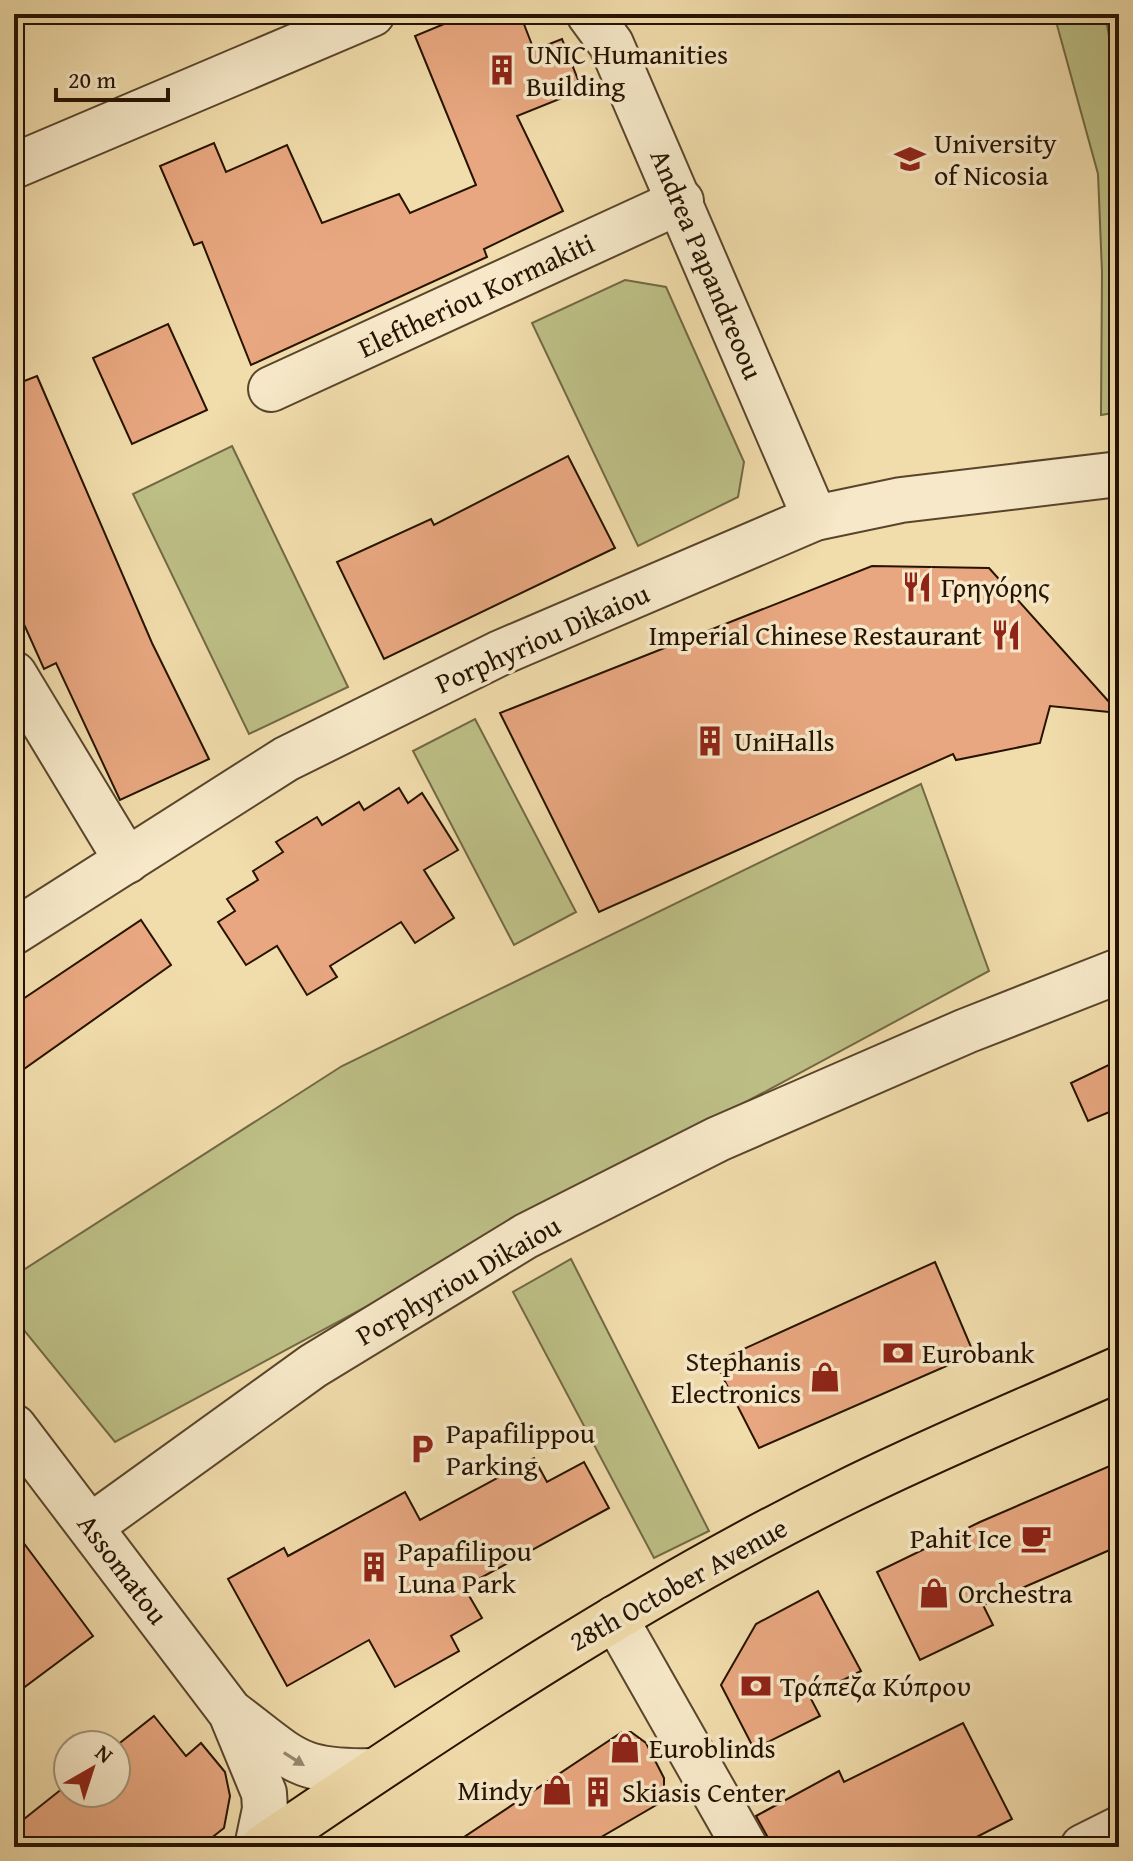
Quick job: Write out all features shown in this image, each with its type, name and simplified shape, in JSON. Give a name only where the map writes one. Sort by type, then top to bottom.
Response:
[{"type":"main road","name":"28th October Avenue","points":[[263,1847],[457,1714],[615,1618],[847,1491],[1119,1369]]},
{"type":"street","points":[[14,166],[372,14]]},
{"type":"street","name":"Andrea Papandreoou","points":[[589,14],[611,44],[815,518]]},
{"type":"street","name":"Eleftheriou Kormakiti","points":[[271,389],[681,201]]},
{"type":"street","name":"Porphyriou Dikaiou","points":[[14,932],[286,759],[500,653],[815,518],[901,500],[1119,474]]},
{"type":"street","points":[[14,674],[127,861]]},
{"type":"street","name":"Porphyriou Dikaiou","points":[[91,1526],[313,1366],[526,1236],[718,1139],[966,1031],[1119,971]]},
{"type":"street","name":"Assomatou","points":[[14,1427],[231,1713],[264,1793],[265,1809],[257,1847]]},
{"type":"street","points":[[615,1618],[745,1847]]},
{"type":"street","name":"Assomatou","points":[[231,1713],[309,1768],[330,1772],[373,1771]]},
{"type":"street","points":[[1083,1847],[1119,1829]]},
{"type":"green space","points":[[1054,14],[1105,14],[1119,91],[1119,412],[1101,415],[1102,272],[1098,174]]},
{"type":"green space","points":[[625,280],[666,287],[744,462],[738,497],[638,546],[532,323]]},
{"type":"green space","points":[[232,446],[348,687],[249,734],[133,494]]},
{"type":"green space","points":[[475,719],[576,912],[514,945],[413,751]]},
{"type":"green space","points":[[921,784],[989,971],[115,1442],[14,1318],[14,1276],[342,1066]]},
{"type":"green space","points":[[571,1259],[709,1531],[654,1558],[513,1292]]},
{"type":"building","points":[[468,14],[520,14],[534,50],[562,39],[582,90],[517,116],[563,211],[484,249],[487,257],[251,365],[202,242],[194,245],[160,166],[214,143],[226,172],[287,145],[322,223],[399,194],[410,213],[476,185],[415,36]]},
{"type":"building","points":[[168,324],[207,410],[132,444],[93,358]]},
{"type":"building","points":[[37,376],[152,643],[209,759],[120,800],[56,663],[44,669],[14,602],[14,385]]},
{"type":"building","points":[[568,456],[615,548],[384,659],[337,562],[431,519],[434,525]]},
{"type":"building","name":"UniHalls","points":[[872,566],[989,568],[1119,713],[1050,706],[1040,743],[956,760],[953,754],[599,912],[500,713]]},
{"type":"building","points":[[399,788],[408,803],[422,793],[458,850],[424,870],[454,918],[415,943],[401,922],[330,966],[337,977],[307,995],[277,946],[246,965],[218,922],[235,911],[227,899],[258,880],[253,871],[283,852],[276,842],[317,817],[322,825],[359,802],[364,810]]},
{"type":"building","points":[[141,920],[171,965],[14,1076],[14,1005]]},
{"type":"building","points":[[1119,1060],[1119,1108],[1088,1121],[1071,1083]]},
{"type":"building","points":[[935,1262],[974,1354],[759,1448],[715,1362]]},
{"type":"building","name":"Papafilipou Luna Park","points":[[534,1458],[547,1482],[584,1462],[609,1508],[464,1587],[482,1618],[451,1636],[459,1651],[395,1687],[369,1640],[287,1686],[228,1579],[284,1548],[288,1556],[405,1492],[420,1520]]},
{"type":"building","points":[[1119,1462],[1119,1546],[983,1605],[993,1625],[920,1660],[877,1572],[980,1522]]},
{"type":"building","points":[[14,1530],[93,1636],[14,1695]]},
{"type":"building","points":[[818,1591],[861,1671],[810,1697],[820,1716],[754,1749],[721,1685],[756,1624]]},
{"type":"building","points":[[154,1716],[186,1756],[201,1743],[225,1772],[230,1796],[224,1828],[200,1847],[14,1847],[14,1827],[52,1797],[52,1809],[132,1809],[132,1733]]},
{"type":"building","points":[[963,1723],[1012,1819],[957,1847],[773,1847],[756,1816],[839,1771],[844,1782]]},
{"type":"building","name":"Skiasis Center","points":[[622,1732],[631,1732],[646,1743],[664,1778],[664,1796],[658,1804],[584,1847],[449,1847]]},
{"type":"place","name":"UNIC Humanities Building","points":[[502,70]]},
{"type":"place","name":"University of Nicosia","points":[[910,159]]},
{"type":"place","name":"Γρηγόρης","points":[[917,587]]},
{"type":"place","name":"Imperial Chinese Restaurant","points":[[1006,635]]},
{"type":"place","name":"UniHalls","points":[[710,741]]},
{"type":"place","name":"Eurobank","points":[[898,1353]]},
{"type":"place","name":"Stephanis Electronics","points":[[825,1377]]},
{"type":"place","name":"Papafilippou Parking","points":[[422,1449]]},
{"type":"place","name":"Pahit Ice","points":[[1036,1538]]},
{"type":"place","name":"Papafilipou Luna Park","points":[[374,1567]]},
{"type":"place","name":"Orchestra","points":[[934,1593]]},
{"type":"place","name":"Τράπεζα Κύπρου","points":[[756,1686]]},
{"type":"place","name":"Euroblinds","points":[[625,1748]]},
{"type":"place","name":"Mindy","points":[[557,1790]]},
{"type":"place","name":"Skiasis Center","points":[[598,1792]]}]
